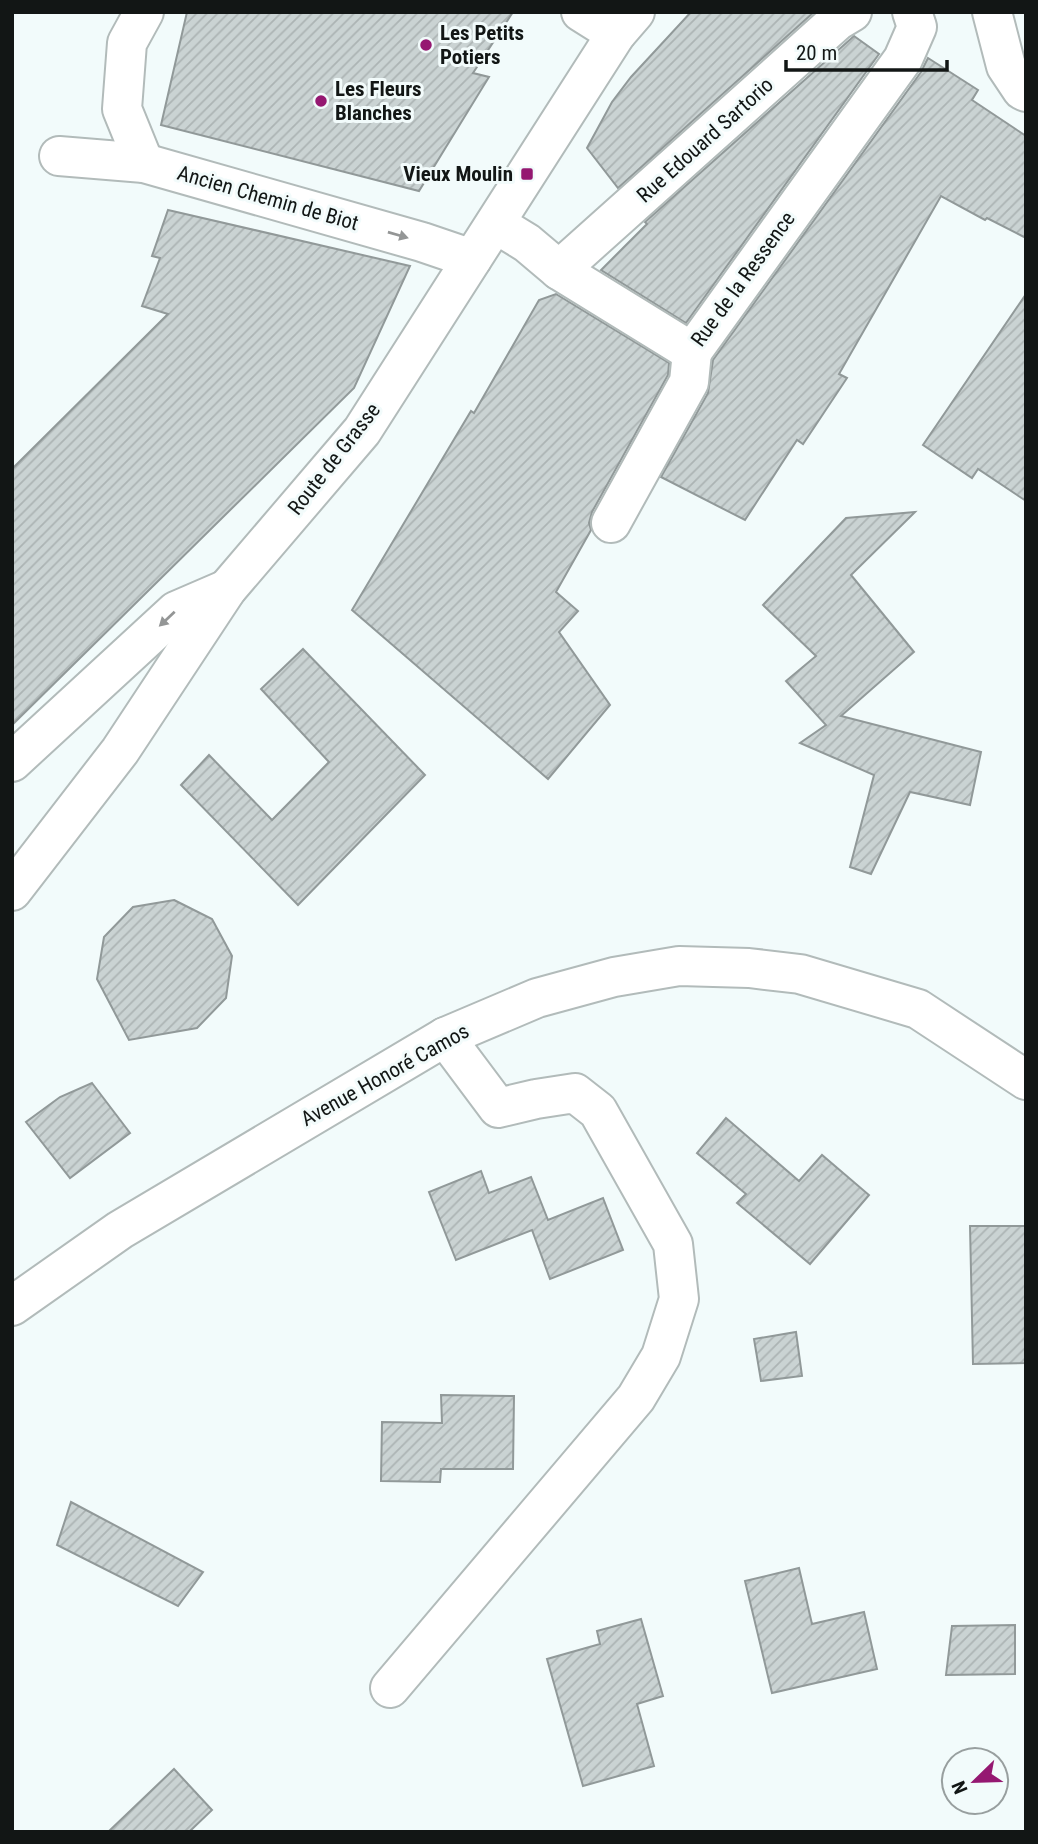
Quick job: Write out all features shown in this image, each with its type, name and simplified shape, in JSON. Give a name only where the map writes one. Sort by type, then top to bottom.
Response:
[{"type":"street","points":[[144,12],[127,43],[122,109],[144,163]]},
{"type":"street","points":[[580,12],[626,23]]},
{"type":"street","name":"Rue Edouard Sartorio","points":[[559,270],[837,21],[852,12]]},
{"type":"street","name":"Rue de la Ressence","points":[[496,224],[527,243],[559,270],[692,352],[903,59],[917,27],[912,12]]},
{"type":"street","points":[[992,12],[1006,66],[1026,92]]},
{"type":"street","name":"Route de Grasse","points":[[12,891],[120,751],[228,589],[362,431],[626,23]]},
{"type":"street","name":"Ancien Chemin de Biot","points":[[59,156],[144,163],[422,242],[472,259]]},
{"type":"street","points":[[611,523],[689,382],[692,352]]},
{"type":"street","points":[[12,762],[176,611],[228,589]]},
{"type":"street","name":"Avenue Honoré Camos","points":[[12,1306],[120,1230],[446,1037],[537,998],[614,976],[679,966],[749,968],[800,974],[918,1009],[1026,1080]]},
{"type":"street","points":[[390,1688],[636,1398],[661,1356],[679,1299],[673,1244],[598,1111],[575,1093],[536,1098],[498,1108],[446,1037]]},
{"type":"building","name":"Les Fleurs Blanches","points":[[187,12],[513,12],[473,73],[489,77],[419,191],[161,125]]},
{"type":"building","points":[[691,12],[814,12],[618,188],[587,148],[612,102],[631,77]]},
{"type":"building","points":[[854,36],[879,54],[686,323],[601,270],[647,224],[645,222]]},
{"type":"building","points":[[928,58],[978,90],[972,100],[1026,136],[1026,238],[941,196],[839,374],[847,378],[803,444],[797,440],[745,520],[661,477],[708,393],[713,360],[921,72]]},
{"type":"building","points":[[168,210],[410,266],[354,388],[12,725],[12,469],[168,314],[142,306],[160,258],[152,256]]},
{"type":"building","points":[[556,294],[669,363],[668,375],[592,512],[589,523],[591,530],[556,592],[578,611],[559,632],[610,705],[548,779],[352,610],[471,411],[474,413],[539,300]]},
{"type":"building","points":[[1026,294],[1026,501],[978,469],[972,478],[923,445]]},
{"type":"building","points":[[915,512],[851,575],[914,652],[841,716],[981,752],[970,805],[910,792],[871,874],[850,867],[874,775],[800,743],[826,725],[786,681],[816,656],[763,605],[846,518]]},
{"type":"building","points":[[303,649],[425,775],[298,905],[181,785],[209,755],[272,820],[329,762],[261,689]]},
{"type":"building","points":[[174,900],[212,919],[232,956],[226,998],[197,1028],[129,1040],[97,979],[104,937],[133,907]]},
{"type":"building","points":[[92,1083],[130,1133],[70,1178],[26,1122],[60,1097]]},
{"type":"building","points":[[726,1118],[799,1181],[822,1155],[869,1195],[810,1264],[737,1203],[746,1194],[697,1153]]},
{"type":"building","points":[[481,1171],[489,1193],[531,1177],[548,1220],[603,1198],[623,1250],[550,1279],[532,1230],[456,1260],[429,1192]]},
{"type":"building","points":[[970,1226],[1026,1226],[1026,1363],[973,1364]]},
{"type":"building","points":[[796,1332],[802,1376],[761,1381],[754,1339]]},
{"type":"building","points":[[441,1395],[514,1396],[513,1469],[441,1469],[440,1482],[381,1481],[382,1422],[442,1423]]},
{"type":"building","points":[[71,1502],[203,1572],[178,1606],[57,1545]]},
{"type":"building","points":[[799,1568],[812,1624],[864,1612],[877,1669],[772,1693],[745,1581]]},
{"type":"building","points":[[641,1619],[663,1696],[637,1704],[654,1766],[583,1786],[547,1659],[600,1644],[597,1631]]},
{"type":"building","points":[[1015,1625],[1015,1674],[946,1675],[952,1626]]},
{"type":"building","points":[[174,1769],[212,1810],[189,1832],[108,1832]]},
{"type":"place","name":"Les Petits Potiers","points":[[426,45]]},
{"type":"place","name":"Les Fleurs Blanches","points":[[321,101]]},
{"type":"place","name":"Vieux Moulin","points":[[527,174]]}]
